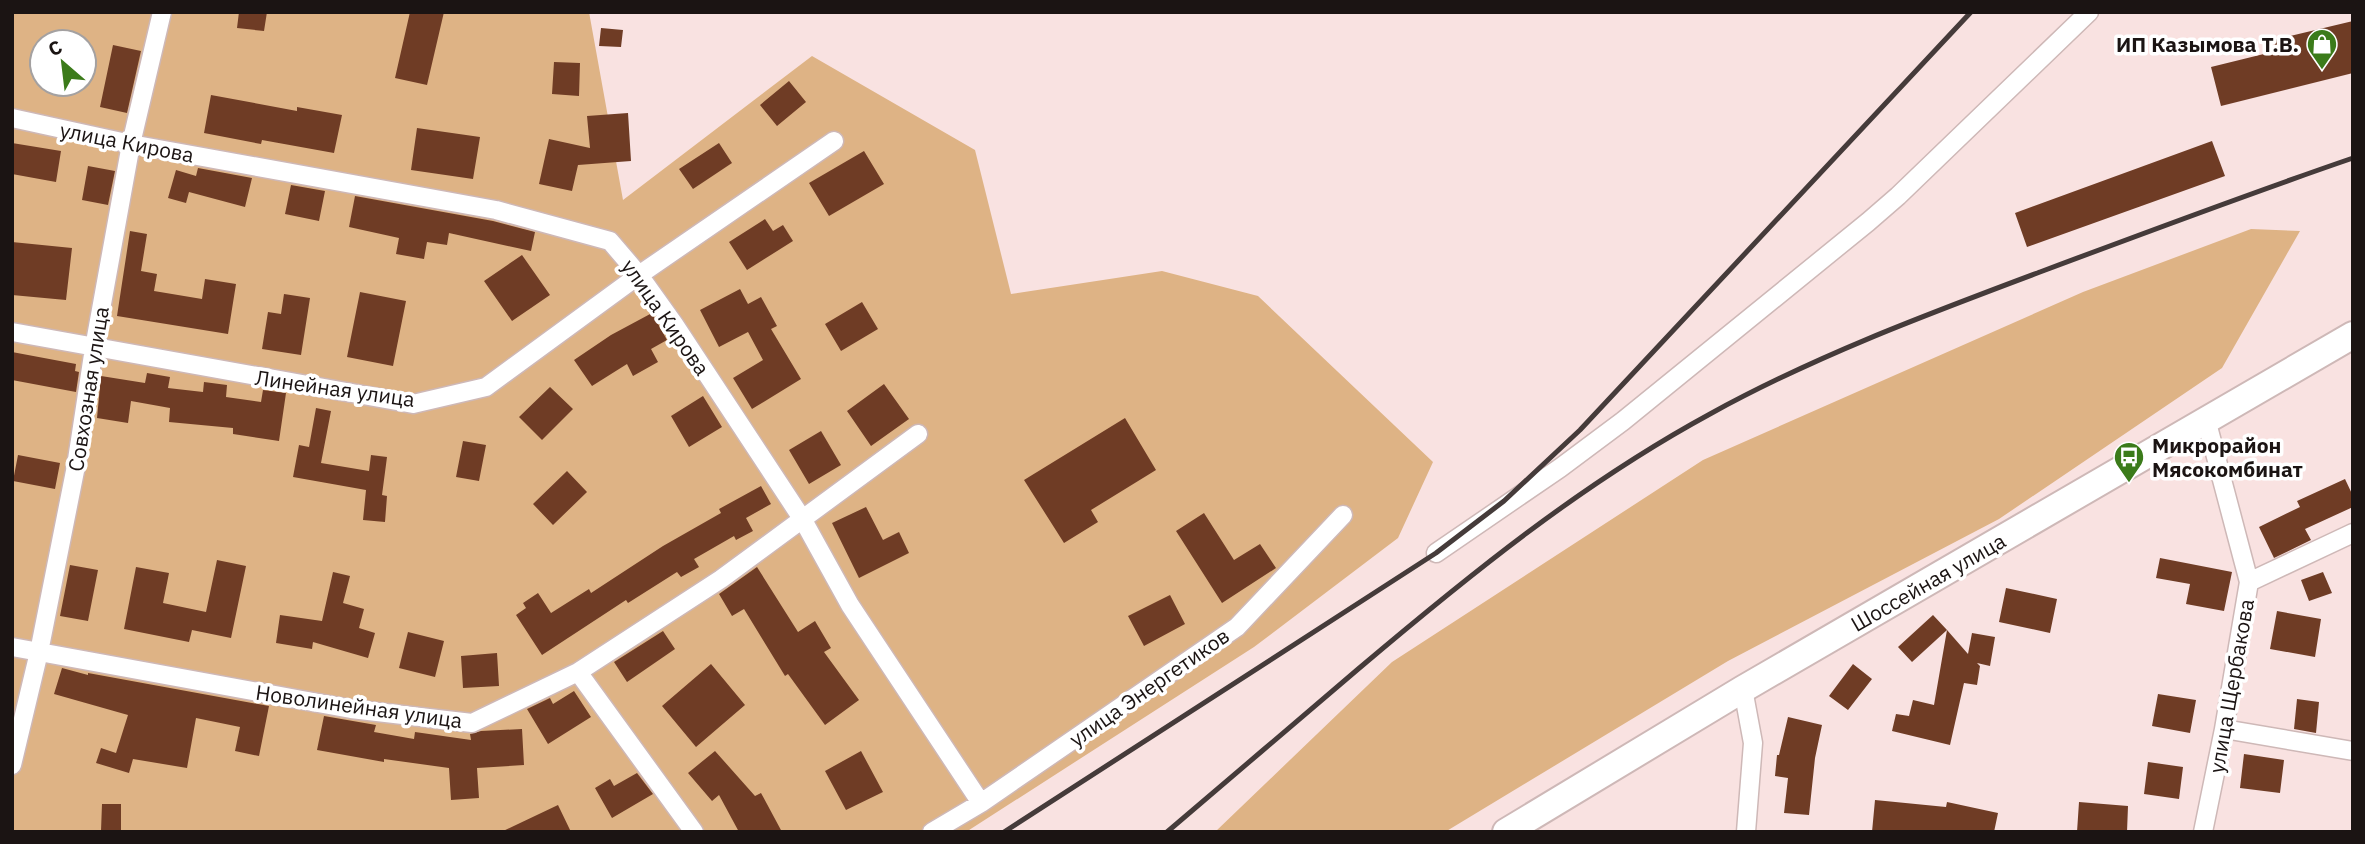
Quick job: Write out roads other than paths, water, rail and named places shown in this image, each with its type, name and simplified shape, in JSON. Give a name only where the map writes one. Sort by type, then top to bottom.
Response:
[{"type":"main road","name":"Шоссейная улица","points":[[1506,832],[1743,689],[2353,335]]},
{"type":"street","name":"Совхозная улица","points":[[12,765],[39,652],[76,466],[93,348],[131,144],[163,12]]},
{"type":"street","points":[[1436,553],[1623,421],[1860,229],[1898,196],[2088,12]]},
{"type":"street","name":"улица Кирова","points":[[12,118],[131,144],[496,210],[610,241],[639,275],[803,520],[850,605],[981,803]]},
{"type":"street","name":"Линейная улица","points":[[12,332],[413,404],[486,387],[639,275],[834,141]]},
{"type":"street","name":"улица Щербакова","points":[[2203,832],[2249,582],[2206,419]]},
{"type":"street","name":"Новолинейная улица","points":[[12,647],[351,709],[472,723],[578,672],[721,579],[918,434]]},
{"type":"street","name":"улица Энергетиков","points":[[932,832],[981,803],[1237,626],[1343,515]]},
{"type":"street","points":[[2249,582],[2353,533]]},
{"type":"street","points":[[578,672],[695,832]]},
{"type":"street","points":[[1743,689],[1753,743],[1746,832]]},
{"type":"street","points":[[2224,729],[2353,751]]},
{"type":"railway","points":[[1004,832],[1436,553],[1504,501],[1580,430],[1971,12]]},
{"type":"railway","points":[[1167,832],[1483,566],[1571,501],[1662,441],[1790,373],[1914,320],[2157,228],[2353,158]]},
{"type":"place","name":"ИП Казымова Т.В.","points":[[2322,71]]},
{"type":"place","name":"Микрорайон Мясокомбинат","points":[[2129,484]]}]
